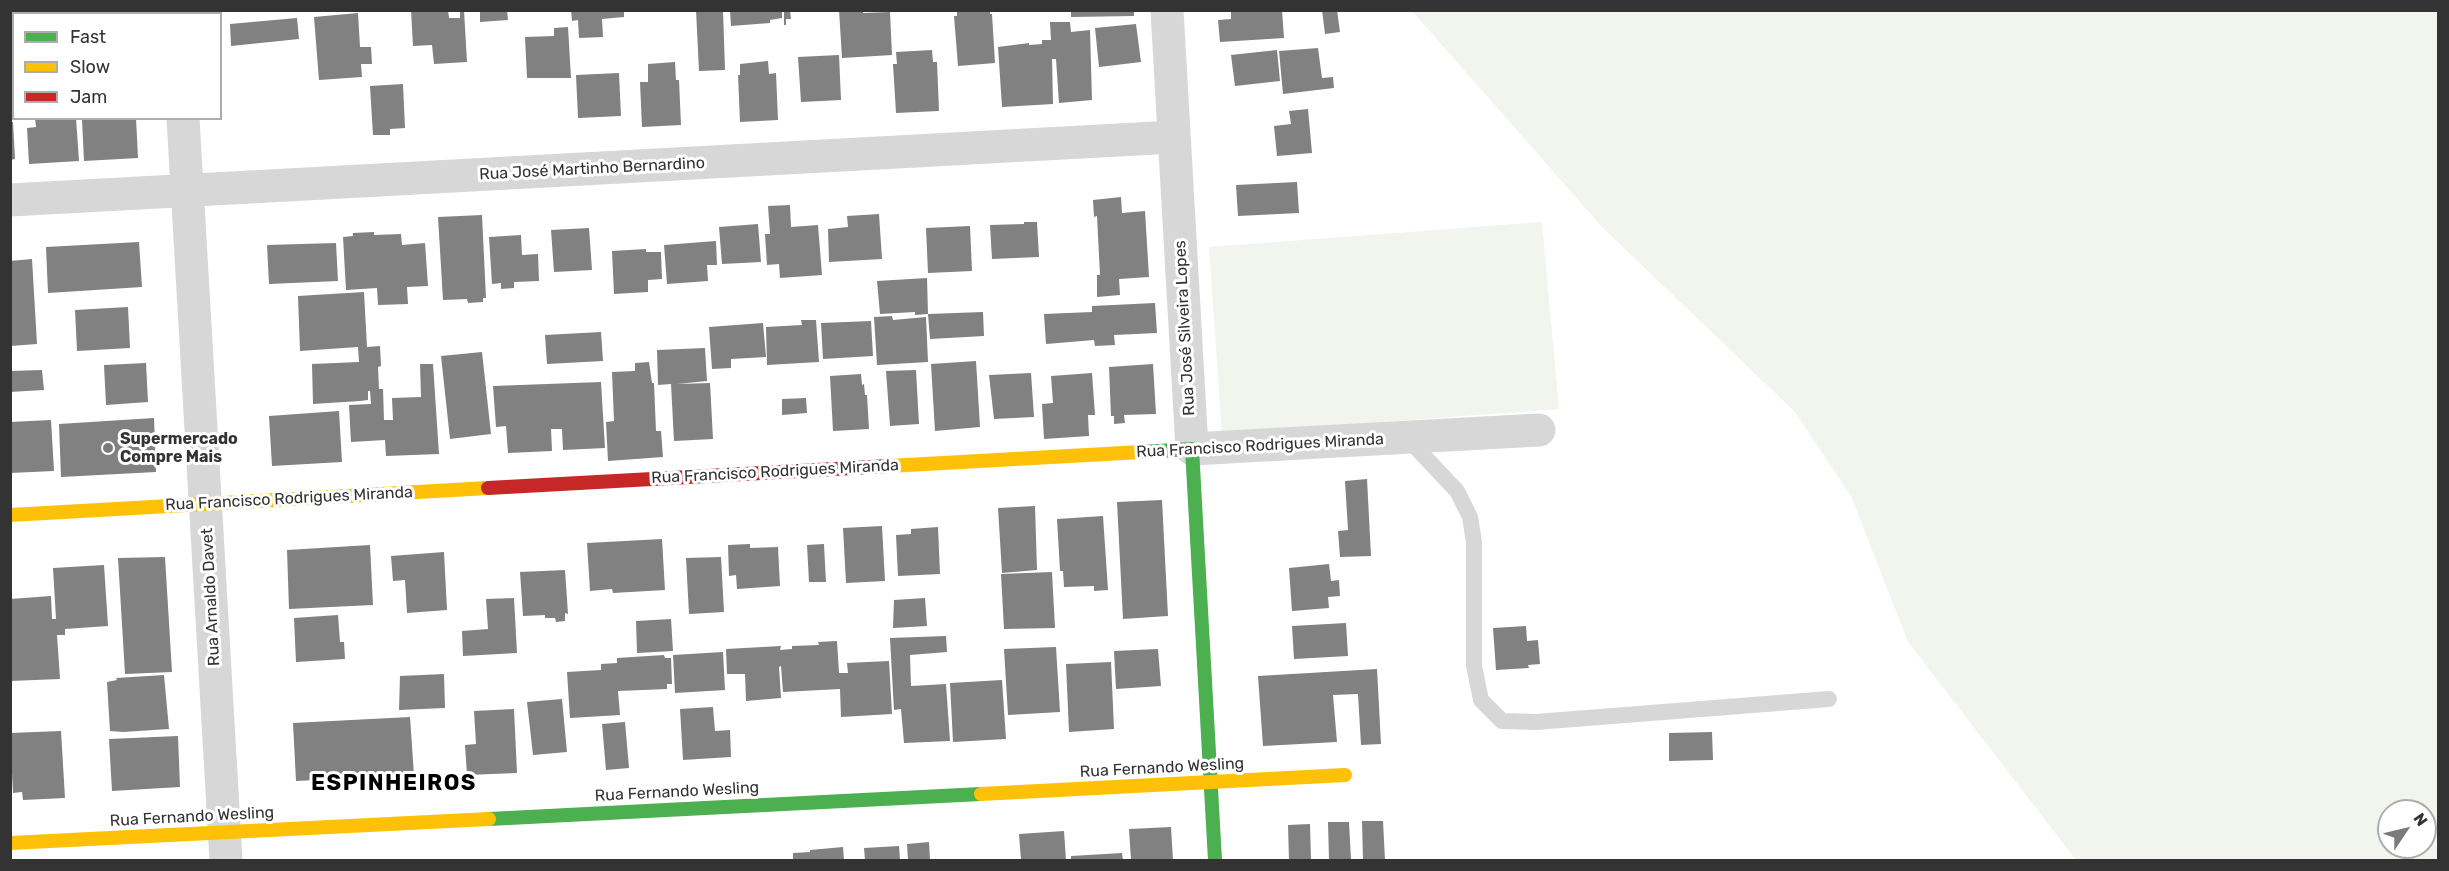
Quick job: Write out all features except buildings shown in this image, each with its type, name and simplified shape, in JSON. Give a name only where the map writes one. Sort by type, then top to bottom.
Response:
[{"type":"street","name":"Rua José Silveira Lopes","points":[[1167,10],[1215,861]]},
{"type":"street","name":"Rua Arnaldo Davet","points":[[183,120],[226,846]]},
{"type":"street","name":"Rua José Martinho Bernardino","points":[[10,200],[1174,137]]},
{"type":"street","name":"Rua Francisco Rodrigues Miranda","points":[[10,515],[1539,430]]},
{"type":"street","name":"Rua Fernando Wesling","points":[[10,843],[226,846],[1345,775]]},
{"type":"lane","points":[[1406,437],[1457,491],[1470,517],[1474,542],[1474,666],[1481,700],[1502,720],[1536,722],[1829,699]]},
{"type":"shaded area","points":[[1412,11],[2438,11],[2438,860],[2076,860],[1908,642],[1851,496],[1795,412],[1602,227]]},
{"type":"shaded area","points":[[1542,222],[1559,409],[1222,434],[1209,247]]},
{"type":"traffic: fast","points":[[1141,452],[1192,449],[1215,860]]},
{"type":"traffic: fast","points":[[489,819],[981,794]]},
{"type":"traffic: slow","points":[[889,466],[1141,452]]},
{"type":"traffic: slow","points":[[10,515],[488,488]]},
{"type":"traffic: slow","points":[[981,794],[1345,775]]},
{"type":"traffic: slow","points":[[10,843],[489,819]]},
{"type":"traffic: jam","points":[[488,488],[889,466]]},
{"type":"place","name":"Supermercado Compre Mais","points":[[108,448]]},
{"type":"district","name":"ESPINHEIROS","points":[[394,784]]}]
